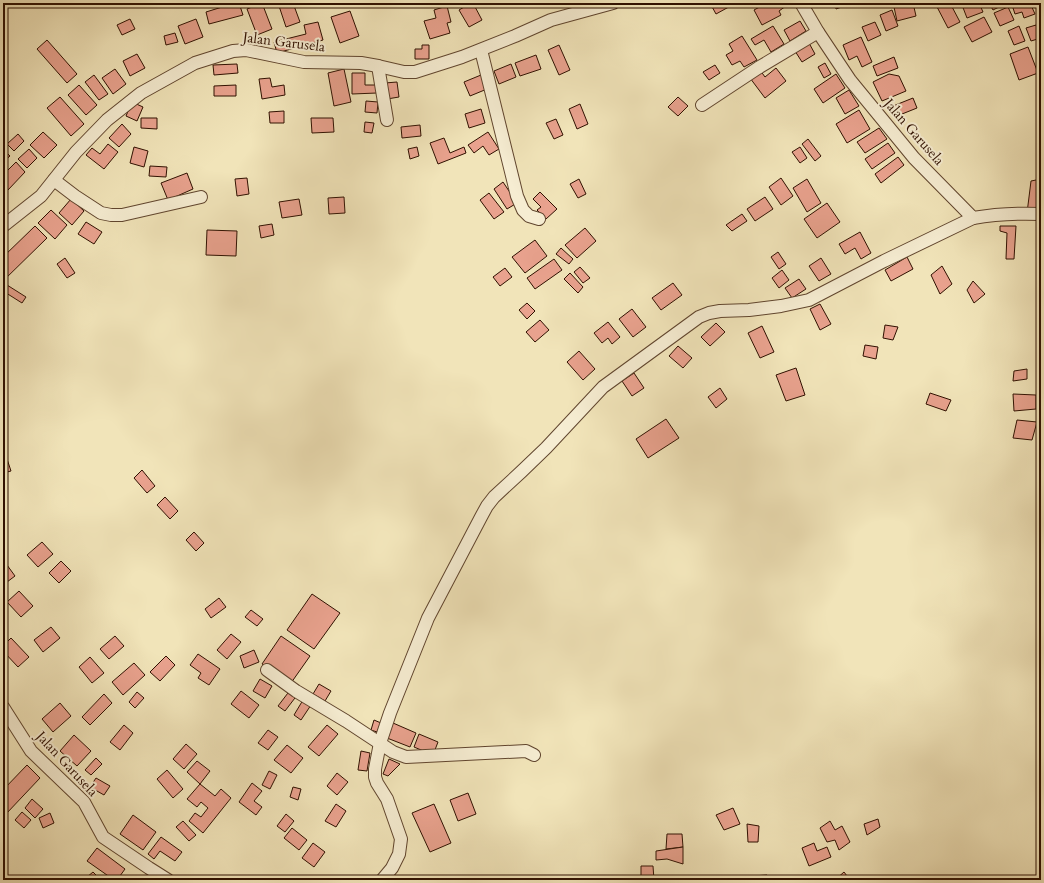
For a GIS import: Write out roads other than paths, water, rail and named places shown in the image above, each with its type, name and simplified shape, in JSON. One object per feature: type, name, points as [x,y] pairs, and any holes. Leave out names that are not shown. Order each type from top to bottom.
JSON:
[{"type":"street","name":"Jalan Garusela","points":[[3,226],[41,196],[76,152],[107,120],[141,93],[196,63],[232,51],[246,50],[304,62],[361,63],[404,72],[414,72],[481,50],[551,20],[613,3]]},
{"type":"street","name":"Jalan Garusela","points":[[801,3],[818,32],[850,80],[914,158],[973,218]]},
{"type":"street","points":[[702,105],[758,68],[818,32]]},
{"type":"street","points":[[481,50],[517,196],[523,210],[529,216],[539,219]]},
{"type":"street","points":[[378,66],[387,120]]},
{"type":"street","points":[[54,180],[74,196],[101,213],[111,215],[122,215],[201,197]]},
{"type":"street","points":[[382,880],[392,868],[399,854],[401,839],[387,799],[375,777],[380,743],[390,713],[428,618],[487,506],[494,497],[546,448],[603,387],[699,317],[720,311],[749,310],[781,306],[809,300],[884,261],[973,218],[992,214],[1041,214]]},
{"type":"street","points":[[267,670],[296,691],[393,752],[406,757],[526,751],[534,755]]},
{"type":"street","name":"Jalan Garusela","points":[[3,707],[31,751],[84,802],[103,837],[168,880]]}]
